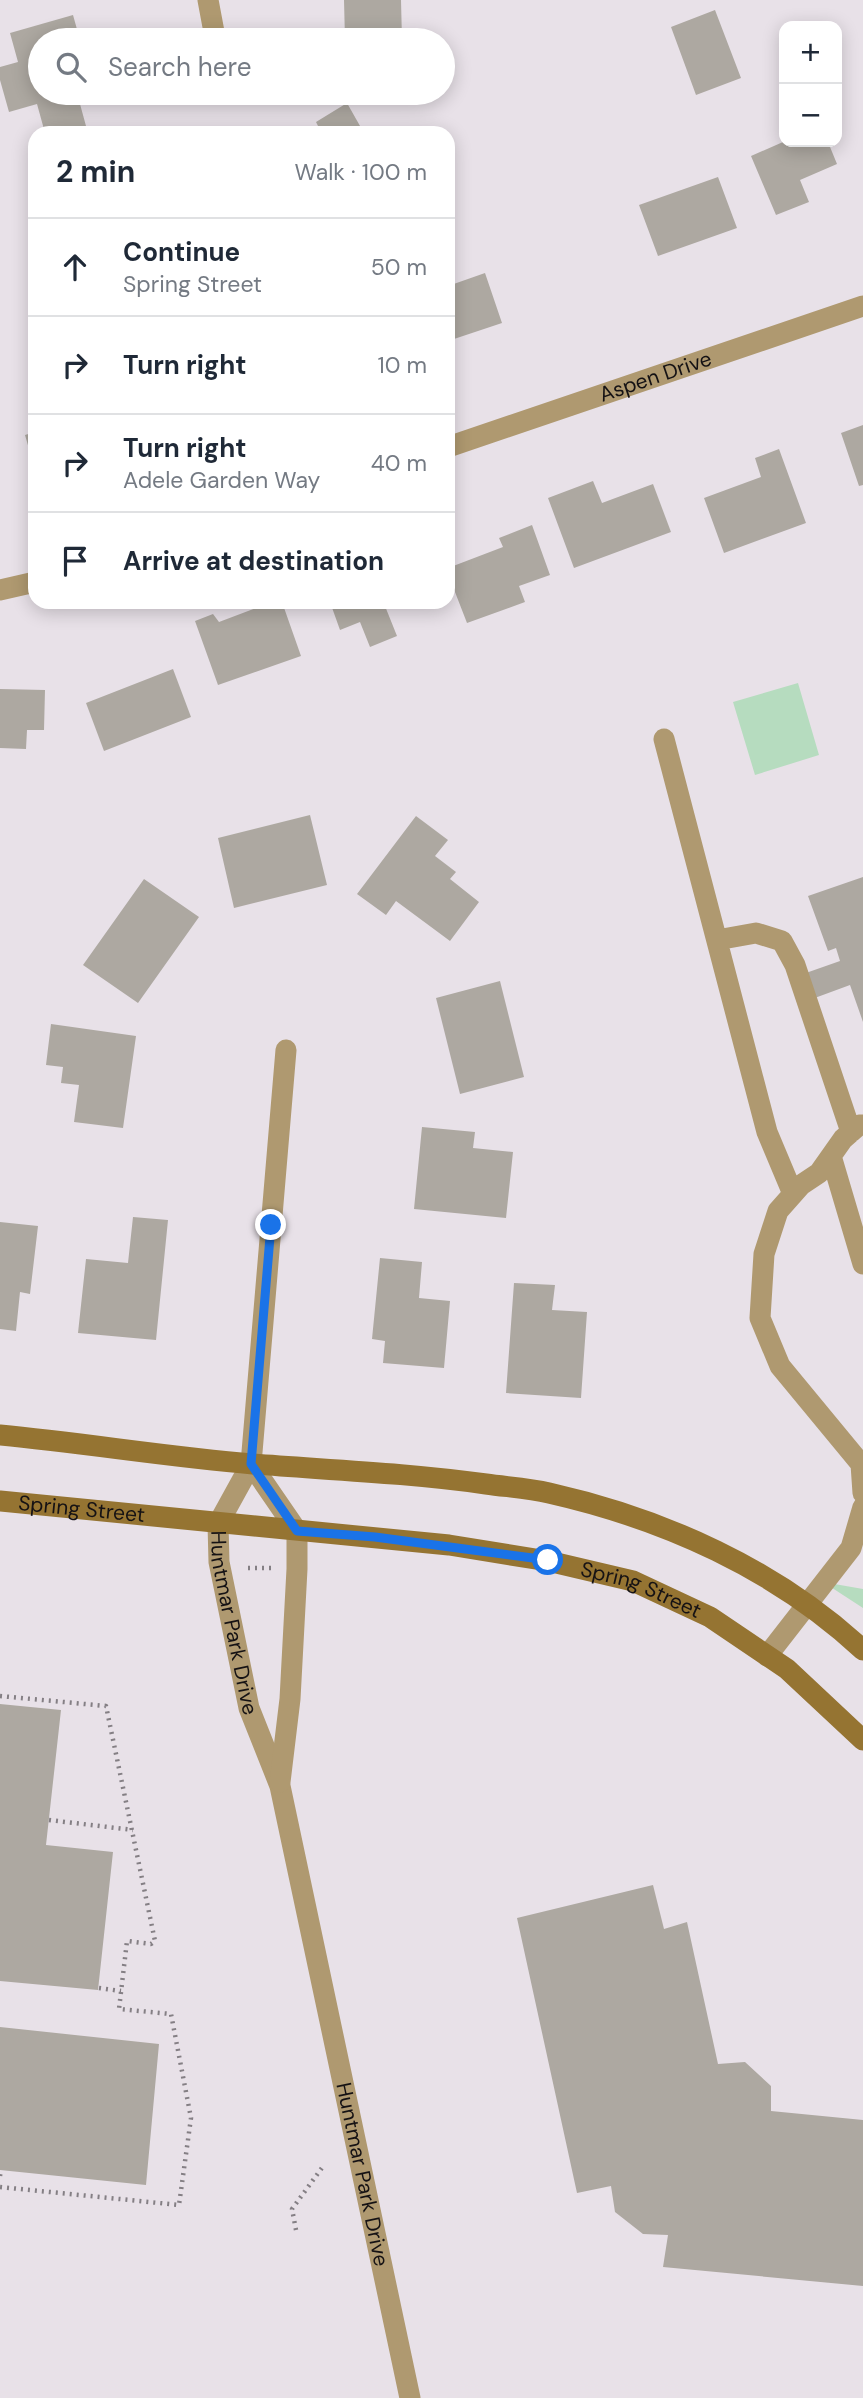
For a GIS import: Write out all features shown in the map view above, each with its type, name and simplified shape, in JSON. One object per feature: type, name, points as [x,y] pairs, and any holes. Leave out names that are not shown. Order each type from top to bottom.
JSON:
[{"type":"main road","points":[[0,1435],[251,1464],[388,1473],[547,1492],[613,1510],[683,1535],[744,1564],[807,1604],[863,1650]]},
{"type":"main road","name":"Spring Street","points":[[0,1501],[449,1545],[548,1560],[633,1581],[710,1617],[767,1656],[787,1670],[863,1740]]},
{"type":"street","points":[[208,0],[213,28]]},
{"type":"street","name":"Aspen Drive","points":[[455,445],[863,306]]},
{"type":"street","points":[[0,590],[28,584]]},
{"type":"street","points":[[664,739],[767,1132],[793,1194]]},
{"type":"street","points":[[717,940],[757,933],[782,941],[795,965],[857,1128],[843,1139],[819,1173],[800,1185],[779,1210],[764,1254],[760,1318],[780,1366],[860,1464],[863,1493]]},
{"type":"street","points":[[286,1050],[251,1464],[297,1531]]},
{"type":"street","points":[[831,1156],[863,1264]]},
{"type":"street","name":"Huntmar Park Drive","points":[[251,1464],[218,1524],[219,1562],[249,1708],[280,1786],[410,2398]]},
{"type":"street","points":[[767,1656],[851,1548],[863,1507]]},
{"type":"street","name":"Huntmar Park Drive","points":[[280,1786],[290,1699],[298,1569],[297,1531]]},
{"type":"path","points":[[247,1568],[277,1568]]},
{"type":"path","points":[[0,1696],[106,1706],[155,1941],[152,1944],[127,1941],[119,2010],[171,2014],[191,2118],[179,2205],[0,2187]]},
{"type":"path","points":[[49,1819],[133,1830]]},
{"type":"path","points":[[99,1988],[121,1991]]},
{"type":"path","points":[[296,2230],[292,2209],[324,2165]]},
{"type":"path","points":[[0,2176],[1,2170]]},
{"type":"green space","points":[[798,683],[819,755],[755,775],[733,702]]},
{"type":"green space","points":[[823,1582],[863,1589],[863,1608]]},
{"type":"building","points":[[344,0],[401,0],[402,28],[345,28]]},
{"type":"building","points":[[715,10],[741,78],[696,95],[671,27]]},
{"type":"building","points":[[73,15],[77,28],[28,28],[28,105],[34,105],[9,112],[0,80],[0,67],[18,62],[10,33]]},
{"type":"building","points":[[37,105],[80,105],[86,126],[43,126]]},
{"type":"building","points":[[348,105],[360,126],[318,126],[316,122]]},
{"type":"building","points":[[779,144],[779,147],[830,147],[837,164],[800,180],[809,202],[776,215],[751,156]]},
{"type":"building","points":[[718,177],[737,228],[658,256],[639,205]]},
{"type":"building","points":[[485,273],[502,323],[455,339],[455,284]]},
{"type":"building","points":[[863,425],[863,485],[859,486],[841,433]]},
{"type":"building","points":[[779,449],[806,523],[724,553],[704,498],[761,477],[755,458]]},
{"type":"building","points":[[593,481],[602,503],[653,484],[671,532],[574,568],[548,498]]},
{"type":"building","points":[[532,525],[550,575],[519,586],[525,602],[467,623],[455,592],[455,565],[503,547],[499,538]]},
{"type":"building","points":[[253,609],[284,609],[301,656],[218,685],[195,621],[213,614],[219,622]]},
{"type":"building","points":[[332,609],[386,609],[397,636],[370,647],[360,622],[340,630]]},
{"type":"building","points":[[173,669],[191,717],[104,751],[86,703]]},
{"type":"building","points":[[0,689],[45,690],[44,730],[27,730],[26,749],[0,748]]},
{"type":"building","points":[[310,815],[327,885],[234,908],[218,838]]},
{"type":"building","points":[[416,816],[448,840],[435,856],[456,872],[450,879],[479,902],[450,941],[396,901],[386,915],[357,894]]},
{"type":"building","points":[[863,877],[863,1022],[850,985],[812,999],[803,974],[840,961],[836,948],[828,951],[808,896]]},
{"type":"building","points":[[144,879],[199,917],[138,1003],[83,965]]},
{"type":"building","points":[[500,981],[524,1077],[460,1094],[436,998]]},
{"type":"building","points":[[51,1024],[136,1036],[123,1128],[74,1122],[79,1085],[61,1083],[63,1067],[46,1065]]},
{"type":"building","points":[[422,1127],[475,1132],[473,1148],[513,1152],[506,1218],[414,1209]]},
{"type":"building","points":[[133,1217],[168,1220],[156,1340],[78,1333],[86,1259],[128,1263]]},
{"type":"building","points":[[0,1222],[38,1226],[30,1294],[20,1292],[16,1331],[0,1329]]},
{"type":"building","points":[[380,1258],[422,1262],[419,1298],[450,1301],[444,1368],[383,1363],[385,1341],[372,1339]]},
{"type":"building","points":[[514,1283],[555,1285],[552,1310],[587,1312],[581,1398],[506,1393]]},
{"type":"building","points":[[0,1704],[61,1710],[46,1845],[113,1852],[98,1990],[0,1981]]},
{"type":"building","points":[[653,1885],[664,1929],[687,1922],[718,2064],[745,2062],[771,2086],[771,2111],[863,2120],[863,2286],[663,2267],[668,2235],[643,2234],[615,2212],[611,2186],[577,2193],[517,1918]]},
{"type":"building","points":[[0,2027],[159,2044],[146,2185],[0,2170]]},
{"type":"route","points":[[271,1225],[251,1464],[297,1531],[449,1545],[548,1560]]}]
